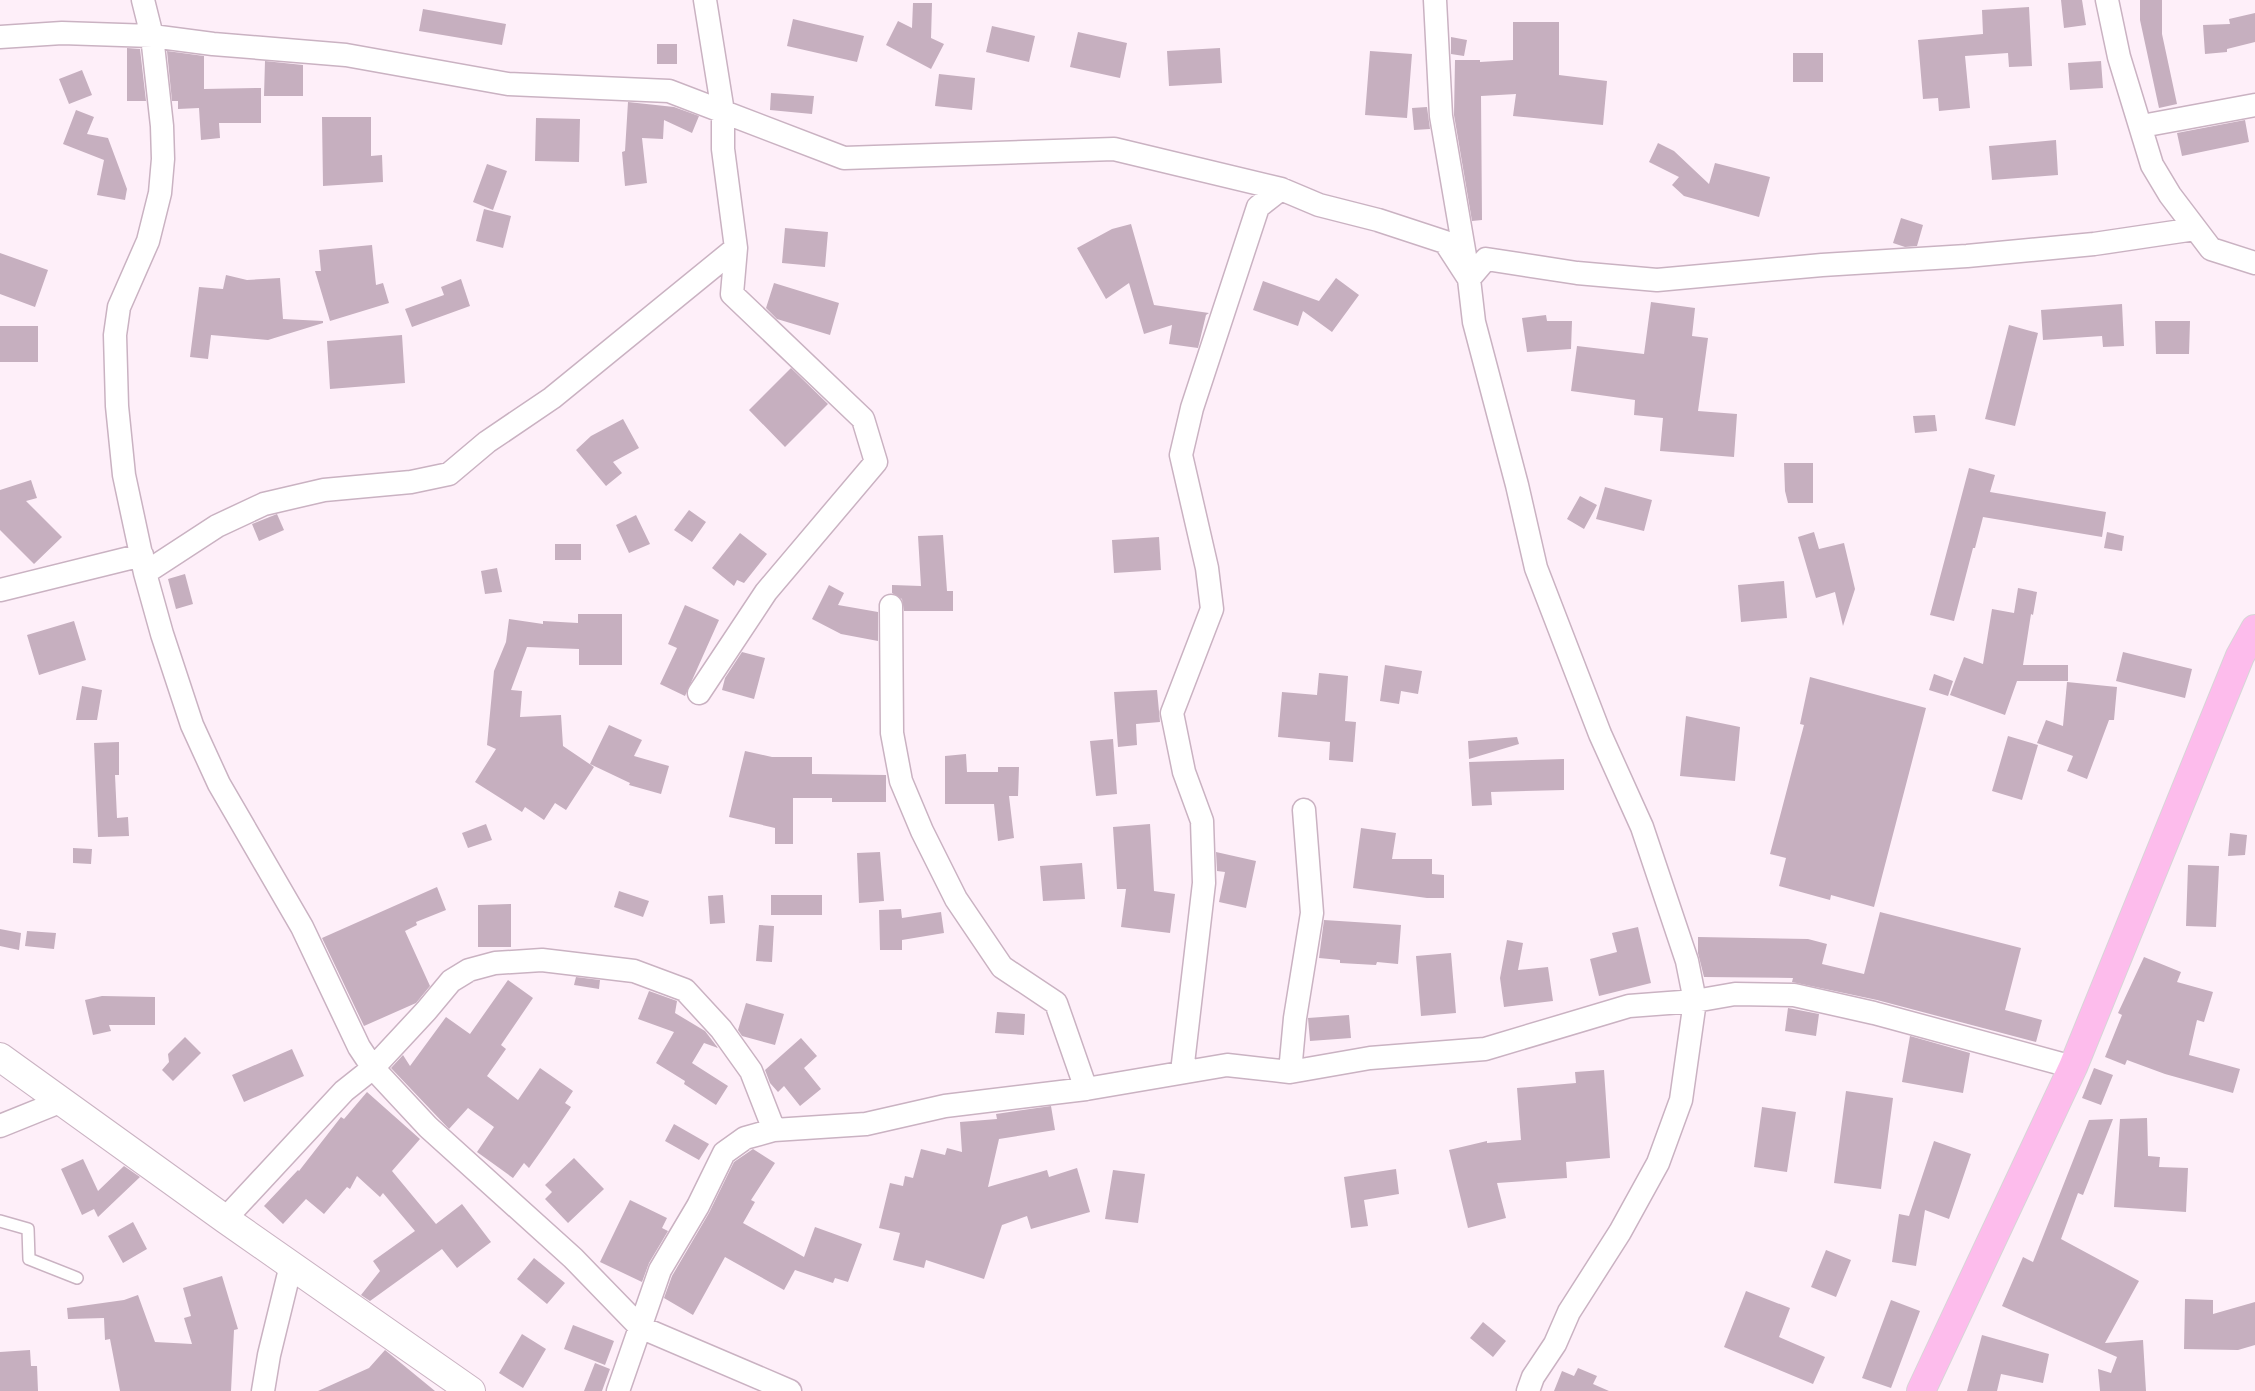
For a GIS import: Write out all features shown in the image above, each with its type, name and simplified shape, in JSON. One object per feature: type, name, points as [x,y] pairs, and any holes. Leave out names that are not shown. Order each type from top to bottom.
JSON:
[{"type":"main road","points":[[1921,1391],[2073,1067],[2240,656],[2255,629]]},
{"type":"street","points":[[143,0],[152,36],[162,126],[160,193],[148,241],[119,307],[115,335],[117,406],[124,475],[162,634],[192,725],[219,784],[294,912],[359,1046],[373,1068],[428,1127],[573,1258],[640,1327],[790,1391]]},
{"type":"street","points":[[699,693],[766,592],[876,462],[863,419],[732,294],[736,248],[723,149],[723,112],[705,0]]},
{"type":"street","points":[[1435,0],[1442,116],[1469,279],[1474,322],[1517,485],[1536,568],[1600,734],[1642,827],[1687,961],[1695,1001],[1681,1100],[1658,1163],[1620,1232],[1569,1312],[1555,1344],[1533,1377],[1528,1391]]},
{"type":"street","points":[[2107,0],[2119,57],[2142,126],[2152,165],[2170,195],[2211,249],[2255,263]]},
{"type":"street","points":[[0,37],[62,33],[152,36],[213,44],[346,55],[508,84],[669,92],[844,158],[1114,149],[1281,189],[1319,205],[1378,220],[1445,242],[1469,279]]},
{"type":"street","points":[[2142,126],[2255,104]]},
{"type":"street","points":[[1182,1072],[1204,883],[1202,821],[1184,772],[1172,713],[1212,609],[1207,568],[1180,455],[1194,400],[1258,207],[1281,189]]},
{"type":"street","points":[[1469,279],[1486,259],[1578,273],[1657,280],[1822,265],[1967,256],[2094,244],[2195,230]]},
{"type":"street","points":[[0,590],[144,564],[264,504],[324,490],[411,482],[449,474],[488,442],[552,398],[736,248]]},
{"type":"street","points":[[891,606],[892,733],[901,781],[922,831],[956,899],[1002,967],[1056,1003],[1086,1089]]},
{"type":"street","points":[[1290,1072],[1295,1018],[1312,913],[1304,810]]},
{"type":"street","points":[[225,1219],[344,1091],[373,1068],[451,981],[468,970],[495,964],[542,960],[634,972],[685,990],[721,1029],[751,1071],[774,1130]]},
{"type":"street","points":[[618,1391],[660,1270],[698,1206],[724,1153],[745,1138],[774,1130],[866,1124],[945,1106],[1086,1089],[1227,1065],[1290,1072],[1370,1058],[1486,1049],[1629,1006],[1695,1001],[1735,994],[1794,995],[1874,1013],[2073,1067]]},
{"type":"street","points":[[0,1057],[225,1219],[471,1391]]},
{"type":"street","points":[[0,1126],[62,1101]]},
{"type":"street","points":[[263,1391],[291,1265]]},
{"type":"lane","points":[[0,1221],[28,1229],[29,1259],[77,1278]]},
{"type":"building","points":[[2061,0],[2082,0],[2086,25],[2064,28]]},
{"type":"building","points":[[2140,0],[2162,0],[2162,34],[2177,104],[2159,108],[2140,20]]},
{"type":"building","points":[[913,3],[932,3],[931,38],[944,44],[931,69],[886,45],[898,21],[912,28]]},
{"type":"building","points":[[2029,7],[2032,66],[2009,67],[2008,53],[1965,56],[1970,108],[1939,111],[1938,98],[1923,99],[1918,40],[1983,34],[1982,10]]},
{"type":"building","points":[[423,9],[506,24],[502,45],[419,31]]},
{"type":"building","points":[[2255,13],[2255,42],[2227,49],[2227,52],[2205,54],[2203,25],[2230,24],[2229,19]]},
{"type":"building","points":[[793,19],[864,36],[857,62],[787,46]]},
{"type":"building","points":[[1513,22],[1559,22],[1559,75],[1607,81],[1603,125],[1513,116],[1516,94],[1481,96],[1482,220],[1472,221],[1454,115],[1455,60],[1480,60],[1480,62],[1513,60]]},
{"type":"building","points":[[992,26],[1035,36],[1029,62],[986,52]]},
{"type":"building","points":[[1078,32],[1127,43],[1120,78],[1070,67]]},
{"type":"building","points":[[1451,37],[1467,40],[1464,56],[1451,54]]},
{"type":"building","points":[[657,44],[677,44],[677,64],[657,64]]},
{"type":"building","points":[[127,48],[140,49],[146,101],[127,101]]},
{"type":"building","points":[[1220,48],[1222,83],[1169,86],[1167,51]]},
{"type":"building","points":[[167,51],[204,56],[204,89],[261,88],[261,123],[219,123],[220,138],[201,140],[199,108],[178,109],[178,101],[172,101]]},
{"type":"building","points":[[1370,51],[1412,54],[1407,118],[1365,115]]},
{"type":"building","points":[[1793,53],[1823,53],[1823,82],[1793,82]]},
{"type":"building","points":[[265,61],[303,65],[303,96],[264,96]]},
{"type":"building","points":[[2101,61],[2103,88],[2070,90],[2068,63]]},
{"type":"building","points":[[82,70],[92,95],[69,104],[59,79]]},
{"type":"building","points":[[939,74],[975,78],[972,110],[935,106]]},
{"type":"building","points":[[771,93],[814,96],[812,114],[770,110]]},
{"type":"building","points":[[628,102],[674,107],[699,116],[692,133],[664,120],[663,139],[642,138],[647,183],[625,186],[622,152],[625,151]]},
{"type":"building","points":[[1427,107],[1430,129],[1414,130],[1412,108]]},
{"type":"building","points":[[76,110],[94,117],[87,134],[108,138],[127,189],[125,200],[97,195],[104,160],[63,144]]},
{"type":"building","points":[[322,117],[371,117],[371,156],[382,155],[383,182],[323,186]]},
{"type":"building","points":[[536,118],[580,119],[579,162],[535,161]]},
{"type":"building","points":[[2245,120],[2249,142],[2182,156],[2177,133]]},
{"type":"building","points":[[2056,140],[2058,175],[1992,180],[1989,146]]},
{"type":"building","points":[[1658,143],[1674,151],[1709,184],[1715,163],[1770,177],[1759,217],[1684,196],[1672,185],[1679,177],[1649,162]]},
{"type":"building","points":[[487,164],[507,171],[493,210],[473,202]]},
{"type":"building","points":[[484,209],[511,216],[503,248],[476,241]]},
{"type":"building","points":[[1901,218],[1923,225],[1917,246],[1905,247],[1893,243]]},
{"type":"building","points":[[1131,224],[1154,305],[1209,313],[1206,315],[1198,348],[1169,344],[1172,325],[1144,334],[1129,283],[1106,299],[1077,248],[1112,229]]},
{"type":"building","points":[[785,228],[828,232],[825,267],[782,263]]},
{"type":"building","points":[[372,245],[376,285],[383,283],[389,303],[330,321],[315,271],[321,271],[319,250]]},
{"type":"building","points":[[0,253],[48,270],[35,307],[0,294]]},
{"type":"building","points":[[226,275],[247,280],[280,278],[283,319],[323,321],[323,323],[268,340],[211,335],[208,359],[190,357],[199,287],[223,289]]},
{"type":"building","points":[[1336,278],[1359,295],[1332,332],[1303,311],[1298,326],[1253,310],[1263,281],[1319,301]]},
{"type":"building","points":[[461,279],[470,306],[412,327],[405,309],[444,295],[441,287]]},
{"type":"building","points":[[774,283],[839,303],[830,335],[777,319],[766,308]]},
{"type":"building","points":[[1651,302],[1695,308],[1692,336],[1708,338],[1698,411],[1737,414],[1734,457],[1660,451],[1663,418],[1634,415],[1635,400],[1571,391],[1577,346],[1644,354]]},
{"type":"building","points":[[2122,304],[2124,346],[2103,347],[2102,336],[2043,340],[2041,310]]},
{"type":"building","points":[[1546,315],[1547,321],[1572,321],[1571,349],[1527,352],[1522,318]]},
{"type":"building","points":[[2155,321],[2190,321],[2189,354],[2156,354]]},
{"type":"building","points":[[2009,325],[2038,333],[2015,426],[1985,419]]},
{"type":"building","points":[[0,326],[38,326],[38,362],[0,362]]},
{"type":"building","points":[[402,335],[405,383],[330,389],[327,341]]},
{"type":"building","points":[[791,368],[828,404],[785,447],[749,410]]},
{"type":"building","points":[[1935,415],[1937,431],[1915,433],[1913,416]]},
{"type":"building","points":[[623,419],[639,448],[613,462],[622,473],[606,486],[576,450],[591,436]]},
{"type":"building","points":[[1784,463],[1813,463],[1813,503],[1788,503],[1785,491]]},
{"type":"building","points":[[1969,468],[1995,475],[1990,492],[2106,512],[2102,537],[1983,517],[1954,621],[1930,615]]},
{"type":"building","points":[[31,480],[37,498],[26,501],[62,537],[34,564],[0,530],[0,490]]},
{"type":"building","points":[[1605,487],[1652,500],[1644,531],[1596,519]]},
{"type":"building","points":[[1580,496],[1597,505],[1584,529],[1567,519]]},
{"type":"building","points":[[689,510],[706,522],[692,542],[674,530]]},
{"type":"building","points":[[277,514],[284,530],[259,541],[252,524]]},
{"type":"building","points":[[636,515],[650,544],[629,553],[616,525]]},
{"type":"building","points":[[1814,532],[1819,549],[1844,543],[1855,589],[1843,626],[1835,592],[1816,598],[1798,537]]},
{"type":"building","points":[[2107,532],[2124,536],[2122,551],[2104,548]]},
{"type":"building","points":[[740,533],[767,554],[744,583],[737,580],[734,586],[712,568]]},
{"type":"building","points":[[943,535],[947,591],[953,591],[953,611],[904,611],[902,599],[892,593],[892,585],[921,586],[918,536]]},
{"type":"building","points":[[1159,537],[1161,570],[1114,573],[1112,540]]},
{"type":"building","points":[[555,544],[581,544],[581,560],[555,560]]},
{"type":"building","points":[[497,568],[502,592],[485,594],[481,571]]},
{"type":"building","points":[[185,574],[193,604],[176,609],[168,579]]},
{"type":"building","points":[[1784,581],[1787,618],[1741,622],[1738,585]]},
{"type":"building","points":[[829,585],[844,593],[838,605],[878,612],[878,641],[841,634],[812,619]]},
{"type":"building","points":[[2018,588],[2037,592],[2033,615],[2031,614],[2023,665],[2068,665],[2068,681],[2017,681],[2005,715],[1950,695],[1964,657],[1983,664],[1992,609],[2014,613]]},
{"type":"building","points":[[685,605],[719,620],[685,696],[660,684],[677,648],[668,644]]},
{"type":"building","points":[[578,614],[622,614],[622,665],[579,665],[579,649],[527,647],[511,690],[522,691],[520,717],[561,715],[563,746],[594,767],[566,810],[555,803],[544,820],[525,807],[522,812],[475,782],[496,749],[487,745],[494,671],[506,642],[509,619],[543,624],[543,621],[578,623]]},
{"type":"building","points":[[74,621],[86,660],[39,675],[27,635]]},
{"type":"building","points":[[742,652],[765,658],[754,699],[722,690],[725,678]]},
{"type":"building","points":[[2123,652],[2192,669],[2185,698],[2116,681]]},
{"type":"building","points":[[1385,665],[1422,671],[1418,694],[1401,691],[1399,704],[1380,701]]},
{"type":"building","points":[[1319,673],[1348,676],[1345,721],[1356,722],[1353,762],[1329,760],[1330,742],[1278,737],[1282,692],[1317,695]]},
{"type":"building","points":[[1934,674],[1953,681],[1948,696],[1929,690]]},
{"type":"building","points":[[1810,677],[1926,708],[1874,907],[1831,895],[1830,900],[1779,886],[1786,858],[1770,854],[1804,725],[1800,724]]},
{"type":"building","points":[[2067,682],[2117,687],[2114,720],[2109,720],[2087,779],[2067,771],[2073,756],[2037,743],[2046,720],[2063,726]]},
{"type":"building","points":[[82,686],[102,690],[97,720],[76,720]]},
{"type":"building","points":[[1157,690],[1160,722],[1136,724],[1137,745],[1118,747],[1114,692]]},
{"type":"building","points":[[1686,716],[1740,727],[1735,781],[1680,776]]},
{"type":"building","points":[[609,725],[642,740],[634,756],[669,766],[661,794],[629,785],[630,783],[590,764]]},
{"type":"building","points":[[2008,736],[2038,745],[2022,800],[1992,791]]},
{"type":"building","points":[[1517,737],[1519,744],[1469,759],[1468,741]]},
{"type":"building","points":[[1113,739],[1117,794],[1096,796],[1090,741]]},
{"type":"building","points":[[119,742],[119,775],[115,775],[117,818],[128,817],[129,836],[98,837],[94,743]]},
{"type":"building","points":[[745,751],[772,757],[812,757],[812,774],[886,775],[886,802],[832,802],[832,798],[793,798],[793,844],[775,844],[775,828],[729,817]]},
{"type":"building","points":[[966,754],[967,772],[998,772],[998,767],[1019,767],[1018,796],[1009,796],[1014,838],[998,841],[994,804],[945,804],[945,756]]},
{"type":"building","points":[[1564,759],[1564,790],[1491,792],[1492,805],[1472,806],[1469,762]]},
{"type":"building","points":[[486,824],[492,840],[468,848],[462,833]]},
{"type":"building","points":[[1150,824],[1154,891],[1175,894],[1170,933],[1121,927],[1126,889],[1117,889],[1113,827]]},
{"type":"building","points":[[1361,828],[1396,833],[1392,859],[1432,859],[1432,874],[1444,875],[1444,898],[1427,898],[1353,888]]},
{"type":"building","points":[[2230,833],[2247,835],[2245,855],[2228,856]]},
{"type":"building","points":[[73,848],[92,849],[91,864],[73,863]]},
{"type":"building","points":[[880,852],[884,901],[859,903],[857,853]]},
{"type":"building","points":[[1216,852],[1256,861],[1246,908],[1219,902],[1225,872],[1217,871]]},
{"type":"building","points":[[1082,863],[1085,899],[1043,901],[1040,866]]},
{"type":"building","points":[[2188,865],[2219,866],[2216,927],[2186,926]]},
{"type":"building","points":[[437,887],[446,910],[416,922],[417,925],[405,931],[430,986],[416,1003],[364,1026],[322,938]]},
{"type":"building","points":[[619,891],[649,901],[643,917],[614,907]]},
{"type":"building","points":[[723,895],[725,923],[710,924],[708,896]]},
{"type":"building","points":[[771,895],[822,895],[822,915],[771,915]]},
{"type":"building","points":[[511,904],[511,947],[478,947],[478,905]]},
{"type":"building","points":[[901,909],[902,918],[941,912],[944,933],[902,940],[902,950],[880,950],[879,910]]},
{"type":"building","points":[[1880,912],[2021,948],[2005,1010],[2042,1020],[2036,1042],[1877,1000],[1792,982],[1793,978],[1704,977],[1698,953],[1698,937],[1808,939],[1827,944],[1822,964],[1864,974]]},
{"type":"building","points":[[1324,920],[1401,925],[1398,964],[1377,962],[1376,965],[1340,963],[1340,960],[1319,958]]},
{"type":"building","points":[[759,925],[774,926],[772,962],[756,961]]},
{"type":"building","points":[[1638,927],[1651,983],[1599,996],[1590,959],[1617,952],[1612,933]]},
{"type":"building","points":[[0,929],[21,933],[19,950],[0,946]]},
{"type":"building","points":[[27,931],[56,933],[54,949],[25,946]]},
{"type":"building","points":[[1507,940],[1523,943],[1518,970],[1548,967],[1553,1001],[1504,1007],[1500,978]]},
{"type":"building","points":[[1451,953],[1456,1013],[1421,1016],[1416,956]]},
{"type":"building","points":[[2144,957],[2181,972],[2177,982],[2213,992],[2204,1022],[2197,1020],[2189,1055],[2240,1069],[2233,1093],[2165,1074],[2127,1060],[2125,1065],[2105,1057],[2122,1015],[2118,1013]]},
{"type":"building","points":[[576,977],[600,980],[599,989],[574,985]]},
{"type":"building","points":[[508,980],[533,998],[501,1045],[506,1049],[487,1076],[518,1100],[540,1068],[573,1091],[565,1103],[571,1107],[546,1144],[529,1168],[524,1163],[513,1178],[477,1152],[494,1127],[468,1108],[449,1129],[391,1068],[403,1055],[410,1066],[446,1017],[470,1034]]},
{"type":"building","points":[[649,991],[677,1001],[675,1013],[705,1031],[718,1048],[704,1043],[692,1063],[728,1086],[716,1105],[684,1084],[685,1081],[656,1063],[674,1032],[638,1019]]},
{"type":"building","points":[[102,996],[155,997],[155,1025],[109,1025],[111,1031],[93,1035],[85,1000]]},
{"type":"building","points":[[746,1003],[784,1014],[775,1045],[742,1036],[738,1030]]},
{"type":"building","points":[[1788,1008],[1819,1014],[1816,1036],[1785,1031]]},
{"type":"building","points":[[997,1012],[1025,1014],[1024,1035],[995,1033]]},
{"type":"building","points":[[1349,1015],[1351,1038],[1310,1041],[1308,1018]]},
{"type":"building","points":[[1910,1036],[1970,1053],[1963,1093],[1902,1082]]},
{"type":"building","points":[[185,1037],[201,1053],[173,1081],[162,1070],[169,1062],[168,1054]]},
{"type":"building","points":[[801,1038],[817,1056],[804,1068],[821,1089],[800,1106],[784,1086],[778,1092],[770,1083],[765,1070]]},
{"type":"building","points":[[292,1049],[304,1076],[244,1102],[232,1075]]},
{"type":"building","points":[[2094,1068],[2113,1075],[2101,1105],[2082,1098]]},
{"type":"building","points":[[1604,1070],[1610,1158],[1566,1162],[1567,1178],[1497,1183],[1506,1218],[1468,1228],[1449,1150],[1487,1141],[1487,1143],[1521,1140],[1517,1088],[1576,1083],[1575,1072]]},
{"type":"building","points":[[1846,1091],[1893,1098],[1881,1189],[1834,1183]]},
{"type":"building","points":[[367,1092],[420,1139],[392,1171],[436,1224],[462,1204],[491,1242],[457,1268],[442,1249],[370,1301],[361,1295],[380,1271],[373,1261],[415,1231],[383,1193],[380,1197],[357,1176],[350,1189],[347,1187],[324,1214],[306,1199],[283,1224],[264,1206],[299,1171],[341,1117],[344,1119]]},
{"type":"building","points":[[1051,1106],[1055,1130],[999,1139],[988,1187],[1047,1170],[1049,1177],[1077,1168],[1090,1212],[1031,1229],[1027,1216],[1002,1225],[984,1279],[926,1260],[924,1268],[893,1260],[900,1233],[879,1228],[890,1183],[903,1186],[905,1176],[913,1178],[921,1149],[945,1155],[947,1148],[962,1152],[960,1122],[997,1119],[996,1114]]},
{"type":"building","points":[[1762,1107],[1796,1112],[1787,1172],[1754,1167]]},
{"type":"building","points":[[2147,1118],[2148,1156],[2160,1157],[2159,1167],[2188,1168],[2186,1212],[2114,1207],[2120,1119]]},
{"type":"building","points":[[2113,1119],[2083,1195],[2078,1193],[2061,1239],[2139,1281],[2105,1343],[2143,1340],[2146,1391],[2100,1391],[2098,1369],[2111,1373],[2117,1357],[2002,1306],[2023,1257],[2033,1262],[2089,1120]]},
{"type":"building","points":[[674,1124],[709,1144],[699,1160],[665,1141]]},
{"type":"building","points":[[1934,1141],[1971,1154],[1949,1219],[1925,1210],[1916,1266],[1892,1262],[1899,1214],[1909,1216]]},
{"type":"building","points":[[753,1149],[775,1163],[751,1200],[755,1202],[743,1223],[804,1257],[815,1227],[862,1244],[848,1282],[835,1278],[833,1283],[795,1270],[784,1290],[725,1257],[693,1315],[664,1298],[672,1276],[709,1213],[734,1162]]},
{"type":"building","points":[[574,1158],[604,1189],[568,1223],[545,1199],[552,1192],[545,1185]]},
{"type":"building","points":[[83,1159],[98,1191],[124,1166],[140,1177],[98,1217],[94,1209],[82,1215],[61,1169]]},
{"type":"building","points":[[1396,1169],[1399,1194],[1364,1200],[1368,1226],[1351,1228],[1344,1177]]},
{"type":"building","points":[[1113,1170],[1145,1174],[1138,1223],[1105,1219]]},
{"type":"building","points":[[630,1200],[667,1218],[662,1228],[668,1231],[649,1263],[642,1282],[600,1262]]},
{"type":"building","points":[[133,1222],[147,1249],[123,1263],[108,1236]]},
{"type":"building","points":[[1826,1250],[1851,1260],[1836,1297],[1811,1287]]},
{"type":"building","points":[[534,1258],[565,1283],[547,1304],[517,1279]]},
{"type":"building","points":[[222,1276],[238,1329],[234,1330],[231,1391],[120,1391],[110,1339],[105,1340],[104,1318],[68,1319],[67,1308],[124,1300],[138,1295],[155,1342],[192,1344],[184,1318],[191,1316],[183,1288]]},
{"type":"building","points":[[1746,1291],[1790,1308],[1779,1337],[1825,1357],[1813,1384],[1724,1347]]},
{"type":"building","points":[[2185,1299],[2213,1300],[2213,1314],[2255,1302],[2255,1345],[2238,1350],[2184,1349]]},
{"type":"building","points":[[1891,1300],[1920,1311],[1891,1388],[1862,1378]]},
{"type":"building","points":[[1483,1322],[1506,1341],[1493,1357],[1470,1338]]},
{"type":"building","points":[[573,1325],[614,1341],[605,1365],[564,1349]]},
{"type":"building","points":[[522,1334],[546,1349],[523,1388],[499,1373]]},
{"type":"building","points":[[1982,1335],[2049,1354],[2043,1383],[2001,1374],[1997,1391],[1967,1391]]},
{"type":"building","points":[[30,1350],[31,1366],[37,1366],[38,1391],[0,1391],[0,1352]]},
{"type":"building","points":[[385,1350],[435,1391],[318,1391],[369,1368]]},
{"type":"building","points":[[595,1363],[610,1369],[602,1391],[584,1391]]},
{"type":"building","points":[[1578,1368],[1597,1376],[1593,1384],[1609,1391],[1554,1391],[1562,1371],[1574,1376]]}]
